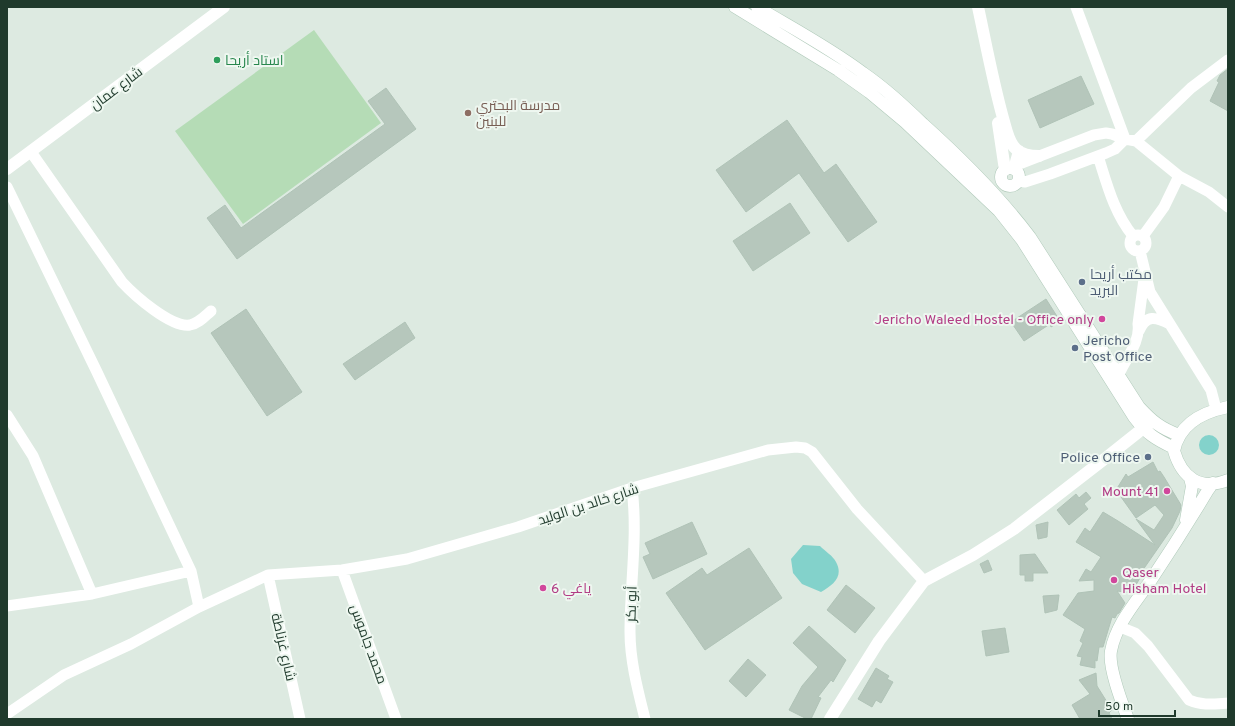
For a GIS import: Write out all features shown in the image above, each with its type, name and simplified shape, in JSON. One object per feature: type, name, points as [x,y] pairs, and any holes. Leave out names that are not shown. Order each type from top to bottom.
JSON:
[{"type":"main road","name":"شارع عمان","points":[[7,169],[224,7]]},
{"type":"main road","points":[[735,7],[838,70],[869,92],[992,197],[1011,211],[1030,237],[1118,373],[1139,407],[1155,439],[1174,448]]},
{"type":"main road","points":[[757,7],[863,72],[893,96],[943,142],[992,197],[999,211],[1022,240],[1134,417],[1147,425],[1179,435]]},
{"type":"main road","points":[[978,7],[998,100],[1010,140],[1023,156]]},
{"type":"main road","points":[[998,100],[998,122],[1013,172]]},
{"type":"main road","points":[[1013,172],[1023,156],[1039,156]]},
{"type":"main road","points":[[992,197],[1004,184],[1001,177],[1002,173],[1013,172]]},
{"type":"main road","points":[[1222,408],[1201,416],[1188,425],[1179,435],[1174,450],[1176,460],[1190,478],[1201,484],[1213,484],[1228,480]]},
{"type":"main road","points":[[830,719],[879,641],[924,581],[1014,529],[1147,425]]},
{"type":"main road","points":[[1185,526],[1192,486],[1190,478]]},
{"type":"main road","points":[[1128,719],[1118,693],[1111,653],[1120,627],[1123,620],[1150,582],[1213,484]]},
{"type":"street","points":[[1076,7],[1130,140]]},
{"type":"street","points":[[1013,172],[1025,182],[1115,149],[1130,140],[1228,60]]},
{"type":"street","points":[[1039,156],[1094,135],[1106,133],[1112,134],[1130,140],[1180,176],[1209,192],[1228,207]]},
{"type":"street","points":[[31,152],[122,282],[133,293],[159,313],[172,321],[183,325],[198,322],[211,311]]},
{"type":"street","points":[[1023,156],[1023,174],[1032,180]]},
{"type":"street","points":[[1098,156],[1116,211],[1125,227],[1138,236]]},
{"type":"street","points":[[1180,176],[1164,207],[1138,236],[1130,241],[1134,250],[1140,251],[1150,292],[1222,408]]},
{"type":"street","points":[[7,187],[96,370],[190,571],[200,607]]},
{"type":"street","points":[[1139,331],[1138,324],[1144,269]]},
{"type":"street","points":[[1115,387],[1118,373],[1132,349],[1142,323],[1147,319],[1154,318],[1161,319],[1170,324]]},
{"type":"street","points":[[7,415],[32,456],[92,594]]},
{"type":"street","name":"شارع خالد بن الوليد","points":[[7,714],[64,675],[130,644],[200,607],[268,575],[342,570],[407,559],[518,527],[632,488],[768,450],[796,447],[805,448],[812,452],[858,508],[924,581]]},
{"type":"street","name":"أبو بكر","points":[[632,488],[634,506],[634,541],[630,633],[644,719]]},
{"type":"street","name":"محمد جاموس","points":[[342,570],[396,719]]},
{"type":"street","points":[[7,606],[92,594],[190,571]]},
{"type":"street","name":"شارع غرناطة","points":[[268,575],[300,719]]},
{"type":"street","points":[[1120,627],[1135,633],[1148,646],[1189,700],[1204,704],[1228,703]]},
{"type":"green space","points":[[314,30],[381,123],[243,224],[175,131]]},
{"type":"water","points":[[1209,435],[1216,438],[1219,445],[1216,452],[1209,455],[1202,452],[1199,445],[1202,438]]},
{"type":"water","points":[[803,545],[820,546],[833,558],[838,567],[839,572],[836,580],[821,592],[802,584],[793,573],[791,559]]},
{"type":"building","points":[[1228,69],[1228,111],[1210,101],[1219,82],[1217,81],[1220,75]]},
{"type":"building","points":[[1081,76],[1094,104],[1040,128],[1028,100]]},
{"type":"building","points":[[386,88],[416,129],[237,259],[207,218],[225,205],[241,228],[385,124],[368,101]]},
{"type":"building","points":[[787,120],[824,173],[836,164],[877,222],[848,242],[799,173],[746,212],[716,170]]},
{"type":"building","points":[[790,203],[810,233],[753,271],[733,241]]},
{"type":"building","points":[[1046,299],[1060,321],[1051,327],[1050,324],[1024,341],[1011,322]]},
{"type":"building","points":[[246,309],[302,392],[267,416],[211,333]]},
{"type":"building","points":[[405,322],[415,338],[355,380],[343,364]]},
{"type":"building","points":[[1153,462],[1158,472],[1160,471],[1181,505],[1180,511],[1172,528],[1138,577],[1140,578],[1131,593],[1117,591],[1125,603],[1115,618],[1112,617],[1103,647],[1099,647],[1097,661],[1095,660],[1095,668],[1080,665],[1082,657],[1077,656],[1083,643],[1080,641],[1085,629],[1063,615],[1078,593],[1094,591],[1094,580],[1079,581],[1086,569],[1091,572],[1101,557],[1076,542],[1085,528],[1090,532],[1103,512],[1155,545],[1136,519],[1154,530],[1164,515],[1155,505],[1136,518],[1116,490],[1126,474],[1128,477]]},
{"type":"building","points":[[1086,492],[1091,498],[1084,504],[1088,509],[1069,525],[1057,510],[1076,494],[1079,498]]},
{"type":"building","points":[[692,522],[707,554],[653,579],[643,557],[650,554],[645,543]]},
{"type":"building","points":[[1048,522],[1047,537],[1038,539],[1036,525]]},
{"type":"building","points":[[749,548],[782,598],[705,650],[666,593],[702,568],[707,575]]},
{"type":"building","points":[[1035,554],[1048,573],[1033,573],[1033,581],[1025,581],[1025,575],[1020,575],[1020,555]]},
{"type":"building","points":[[988,560],[992,570],[984,573],[980,564]]},
{"type":"building","points":[[846,585],[875,608],[855,633],[827,610]]},
{"type":"building","points":[[1059,595],[1057,610],[1045,613],[1043,596]]},
{"type":"building","points":[[809,626],[846,660],[833,682],[831,680],[818,697],[821,698],[811,719],[807,719],[789,710],[802,686],[818,667],[793,643]]},
{"type":"building","points":[[1005,628],[1009,652],[986,656],[982,631]]},
{"type":"building","points":[[748,659],[766,675],[746,697],[729,681]]},
{"type":"building","points":[[876,668],[889,676],[887,679],[893,682],[881,703],[876,700],[872,707],[858,699]]},
{"type":"building","points":[[1096,673],[1097,686],[1112,710],[1109,713],[1112,719],[1080,719],[1072,705],[1090,694],[1079,680]]},
{"type":"place","name":"استاد أريحا","points":[[217,60]]},
{"type":"place","name":"مدرسة البحتري للبنين","points":[[468,113]]},
{"type":"place","name":"مكتب أريحا البريد","points":[[1082,282]]},
{"type":"place","name":"Jericho Waleed Hostel - Office only","points":[[1102,319]]},
{"type":"place","name":"Jericho Post Office","points":[[1075,348]]},
{"type":"place","name":"Police Office","points":[[1148,457]]},
{"type":"place","name":"Mount 41","points":[[1167,491]]},
{"type":"place","name":"Qaser Hisham Hotel","points":[[1114,580]]},
{"type":"place","name":"ياغي 6","points":[[543,588]]}]
